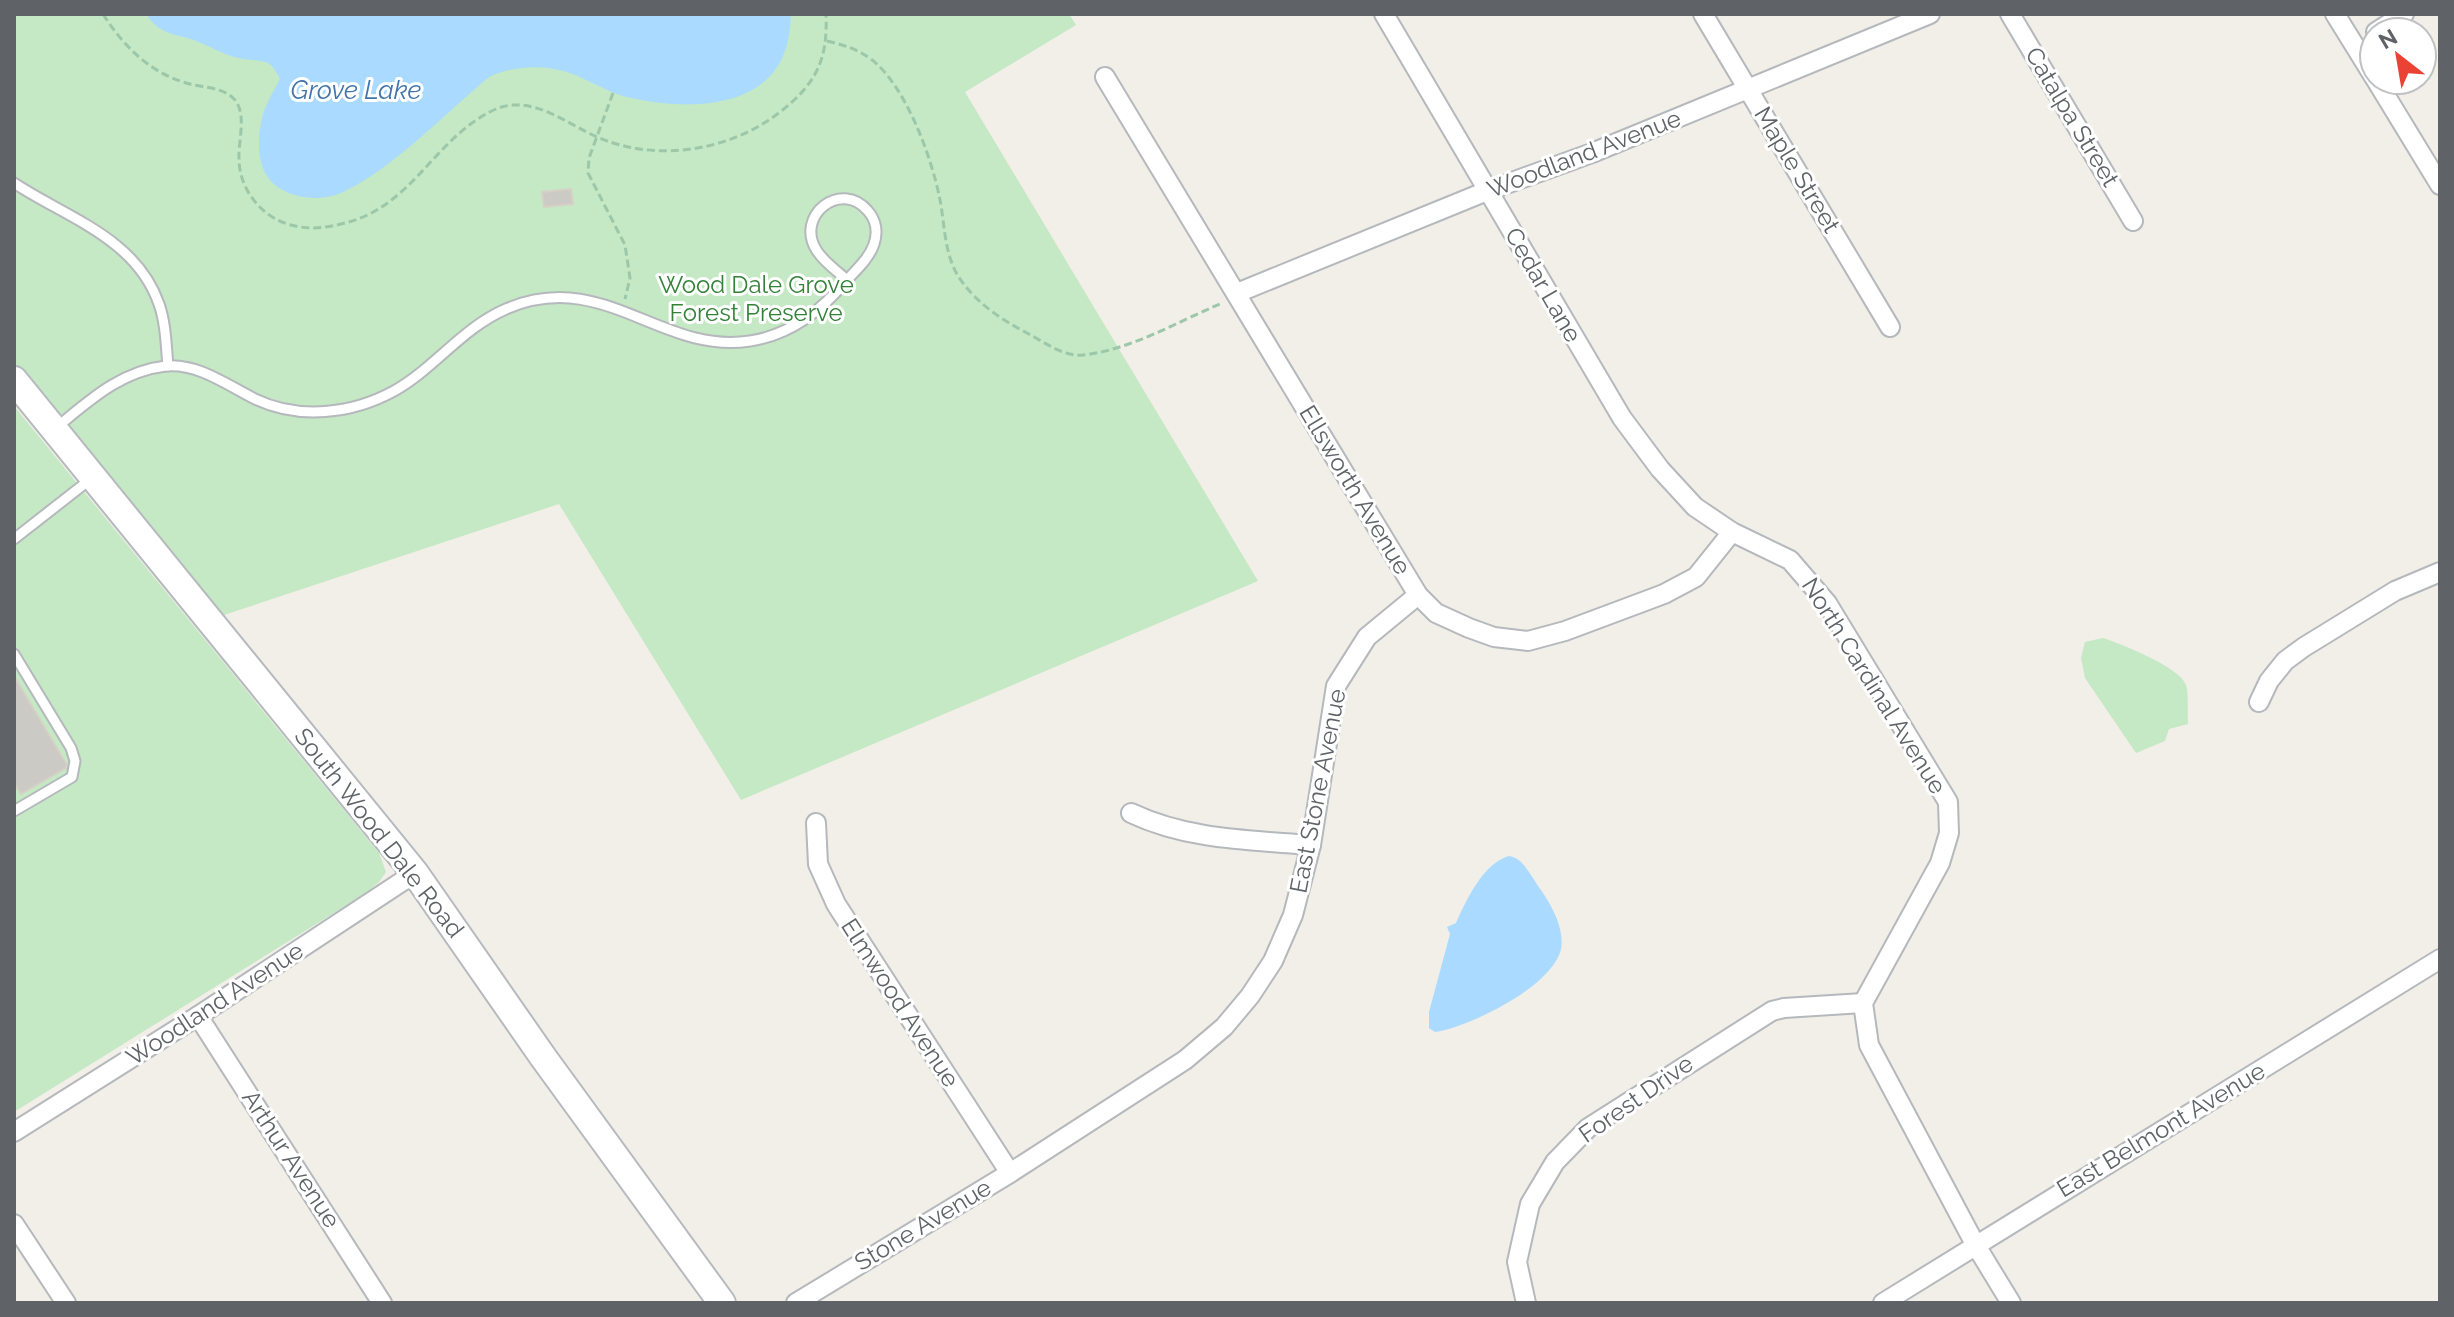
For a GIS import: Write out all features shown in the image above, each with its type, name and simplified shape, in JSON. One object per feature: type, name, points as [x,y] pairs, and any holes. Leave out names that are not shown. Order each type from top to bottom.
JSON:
[{"type":"main road","name":"South Wood Dale Road","points":[[14,380],[415,873],[543,1057],[722,1303]]},
{"type":"street","name":"Cedar Lane","points":[[1384,14],[1622,418],[1660,469],[1695,507],[1732,532]]},
{"type":"street","name":"Maple Street","points":[[1703,14],[1890,327]]},
{"type":"street","name":"Woodland Avenue","points":[[1237,293],[1487,191],[1592,153],[1930,14]]},
{"type":"street","name":"Catalpa Street","points":[[2010,14],[2133,221]]},
{"type":"street","points":[[2335,14],[2358,51]]},
{"type":"street","name":"Ellsworth Avenue","points":[[1105,77],[1418,595],[1436,613],[1494,637],[1528,641],[1565,631],[1650,599],[1696,577],[1732,532]]},
{"type":"street","points":[[2386,96],[2440,185]]},
{"type":"street","name":"North Cardinal Avenue","points":[[1732,532],[1790,560],[1806,575],[1827,603],[1948,802],[1949,833],[1940,863],[1863,1003]]},
{"type":"street","points":[[2259,702],[2269,681],[2285,661],[2304,647],[2395,591],[2440,572]]},
{"type":"street","name":"East Stone Avenue","points":[[1010,1173],[1185,1060],[1224,1027],[1250,996],[1273,961],[1293,915],[1311,845],[1336,686],[1367,637],[1418,595]]},
{"type":"street","points":[[1131,813],[1164,827],[1203,837],[1311,845]]},
{"type":"street","name":"Elmwood Avenue","points":[[816,823],[818,864],[836,904],[1010,1173]]},
{"type":"street","name":"Woodland Avenue","points":[[14,1132],[415,873]]},
{"type":"street","name":"East Belmont Avenue","points":[[1883,1303],[2440,959]]},
{"type":"street","points":[[1863,1003],[1869,1045],[1975,1244],[2011,1303]]},
{"type":"street","name":"Forest Drive","points":[[1526,1303],[1517,1262],[1530,1204],[1555,1162],[1588,1128],[1772,1011],[1863,1003]]},
{"type":"street","name":"Arthur Avenue","points":[[198,1016],[382,1303]]},
{"type":"street","name":"Stone Avenue","points":[[796,1303],[1010,1173]]},
{"type":"street","points":[[14,1224],[66,1303]]},
{"type":"lane","points":[[14,183],[103,234],[139,266],[159,304],[165,325],[168,366]]},
{"type":"lane","points":[[56,429],[110,385],[129,376],[168,366],[207,373],[274,406],[322,412],[343,410],[395,390],[417,375],[467,330],[509,307],[537,300],[567,297],[592,300],[682,335],[712,341],[766,339],[813,315],[847,280],[869,255],[875,243],[874,217],[854,199],[840,198],[819,209],[809,231],[816,250],[847,280]]},
{"type":"lane","points":[[14,539],[95,476]]},
{"type":"lane","points":[[14,654],[71,748],[75,761],[72,777],[14,811]]},
{"type":"path","points":[[103,14],[128,48],[147,65],[189,84],[218,90],[235,100],[240,110],[238,160],[241,178],[259,206],[274,218],[290,225],[311,228],[358,220],[380,209],[417,179],[465,127],[501,107],[520,105],[538,108],[618,145],[669,151],[699,148],[748,132],[795,100],[812,81],[827,41],[826,14]]},
{"type":"path","points":[[827,41],[852,47],[873,61],[899,94],[921,137],[933,171],[948,253],[958,275],[975,297],[1004,322],[1065,353],[1078,356],[1130,343],[1220,304],[1237,293]]},
{"type":"path","points":[[613,93],[589,158],[588,173],[617,225],[629,263],[627,295],[621,309]]},
{"type":"green space","name":"Wood Dale Grove Forest Preserve","points":[[14,14],[1069,14],[1076,25],[965,92],[1258,581],[741,800],[559,504],[224,615],[14,367]]},
{"type":"green space","points":[[14,406],[379,853],[386,872],[366,893],[14,1112]]},
{"type":"green space","points":[[2103,638],[2149,657],[2181,678],[2187,689],[2188,724],[2169,729],[2165,741],[2136,753],[2085,678],[2081,658],[2085,642]]},
{"type":"water","name":"Grove Lake","points":[[146,14],[791,14],[785,51],[771,75],[755,89],[735,98],[713,103],[666,103],[623,96],[557,69],[507,70],[489,77],[401,154],[363,181],[338,194],[313,198],[281,189],[265,173],[261,163],[260,127],[280,78],[272,66],[262,61],[232,56],[165,31]]},
{"type":"water","points":[[1509,856],[1526,867],[1552,907],[1561,933],[1561,949],[1555,963],[1527,990],[1488,1013],[1435,1032],[1429,1028],[1429,1012],[1450,934],[1447,927],[1456,923],[1483,874]]},
{"type":"building","points":[[571,189],[573,204],[544,207],[542,192]]},
{"type":"building","points":[[14,676],[67,765],[21,794],[14,783]]}]
